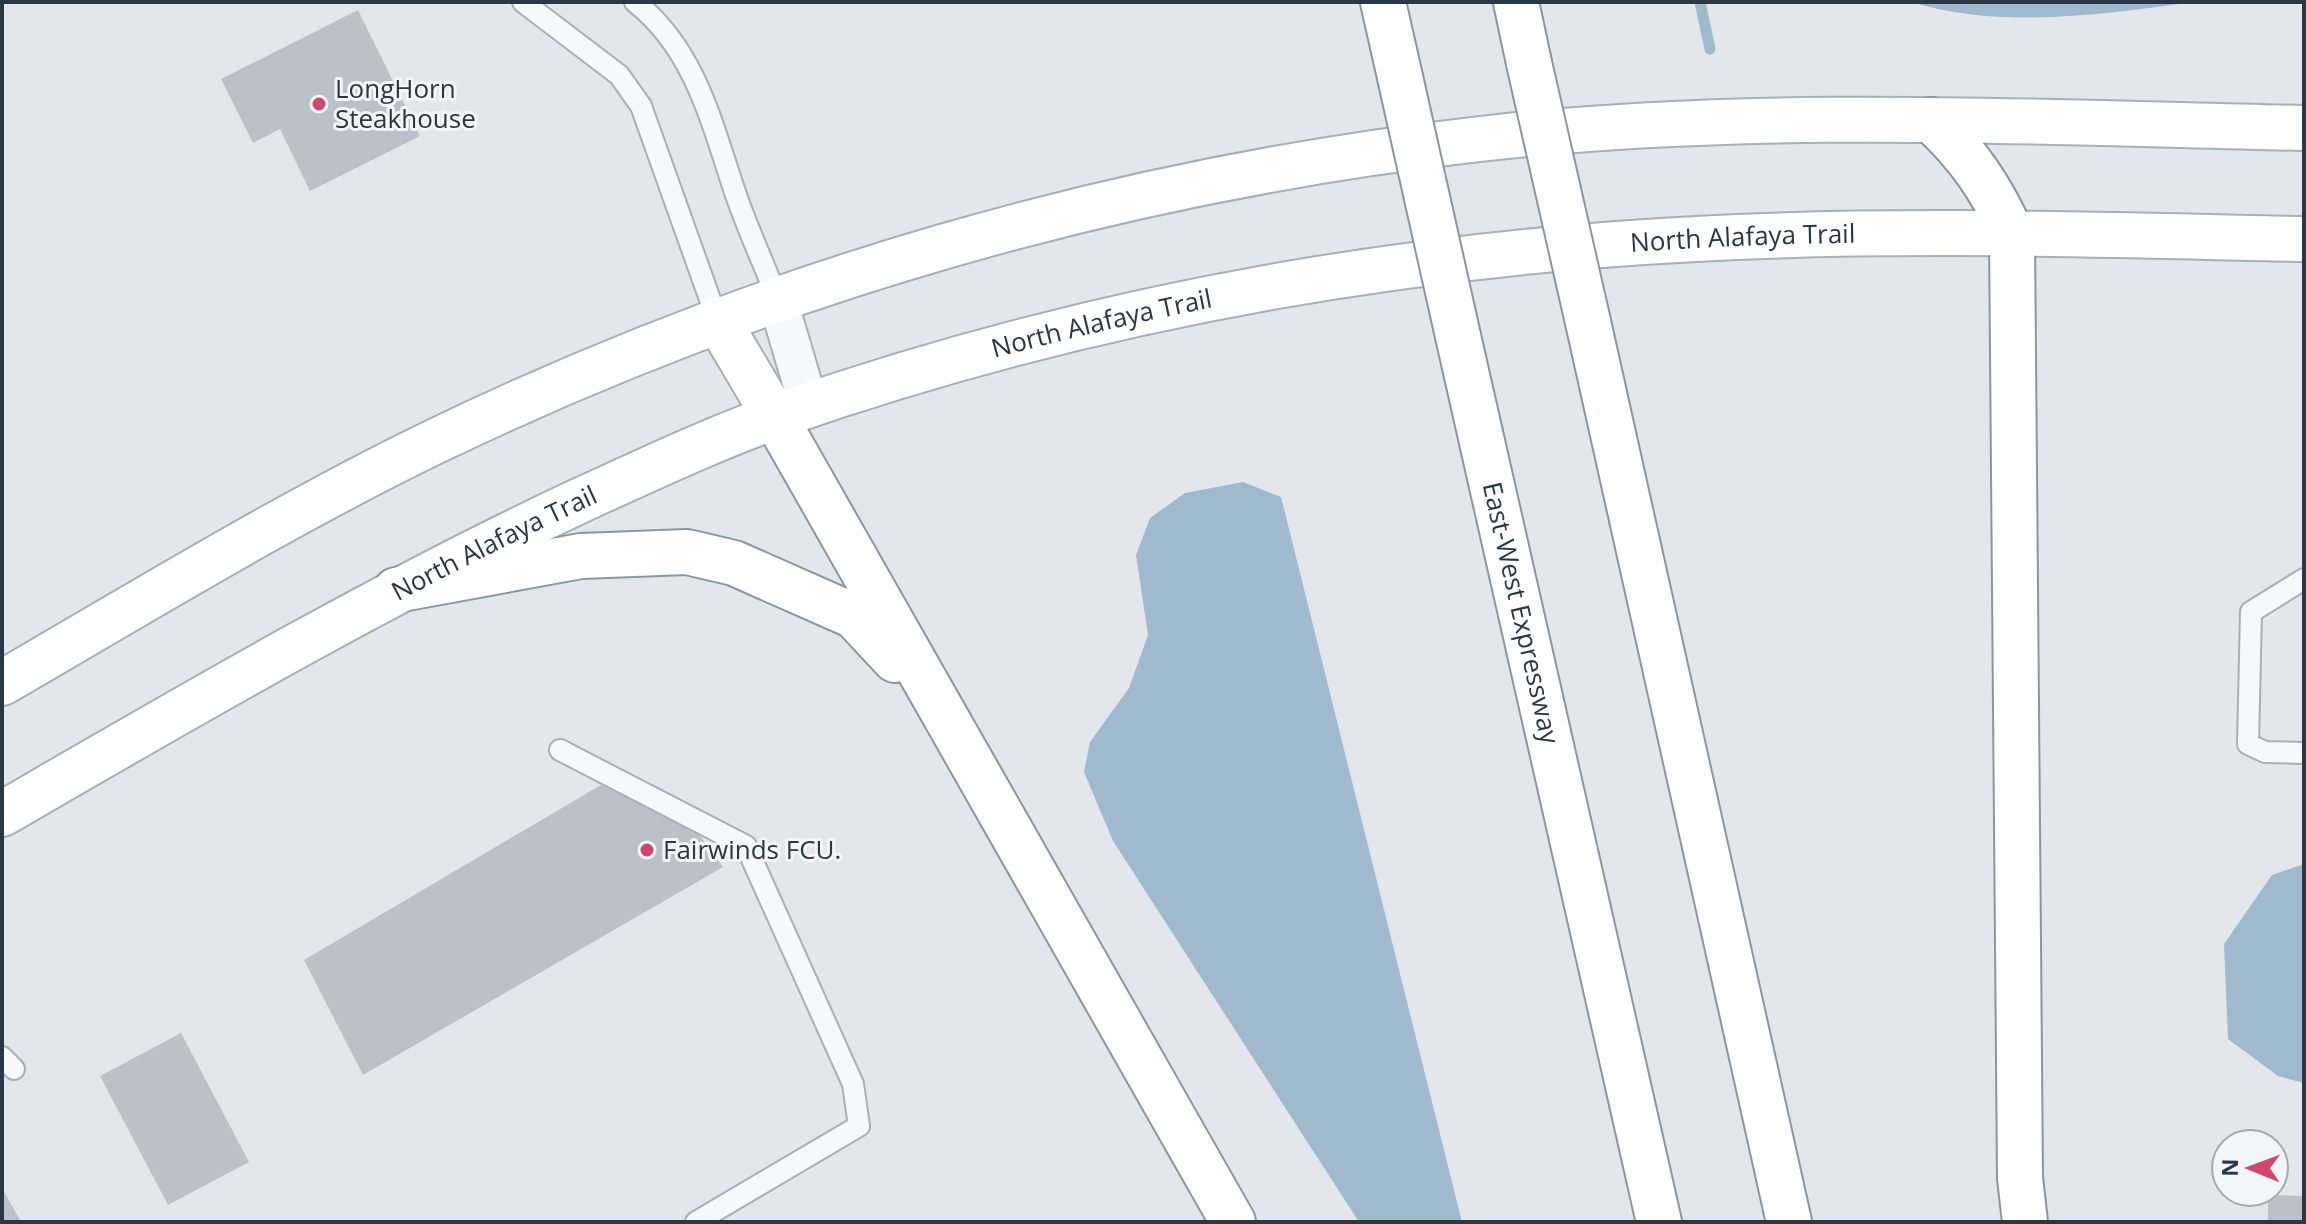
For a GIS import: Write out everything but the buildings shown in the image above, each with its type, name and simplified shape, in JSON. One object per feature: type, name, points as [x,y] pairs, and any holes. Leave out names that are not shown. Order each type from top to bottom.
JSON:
[{"type":"main road","name":"East-West Expressway","points":[[1383,2],[1659,1222]]},
{"type":"main road","points":[[1516,2],[1789,1222]]},
{"type":"main road","points":[[2,683],[317,502],[554,387],[717,319],[777,298],[1056,216],[1194,184],[1347,156],[1484,138],[1640,126],[1931,120],[2304,128]]},
{"type":"main road","points":[[1931,120],[1962,149],[1993,192],[2012,235],[2020,1178],[2025,1222]]},
{"type":"main road","name":"North Alafaya Trail","points":[[2,814],[396,590],[640,473],[792,411],[958,360],[1094,324],[1231,293],[1391,266],[1537,250],[1700,238],[2012,235],[2304,239]]},
{"type":"main road","points":[[717,319],[792,411],[947,716],[1233,1222]]},
{"type":"main road","points":[[396,590],[581,556],[687,552],[734,563],[854,616],[947,716]]},
{"type":"street","points":[[777,298],[792,411]]},
{"type":"lane","points":[[523,2],[619,75],[641,106],[717,319]]},
{"type":"lane","points":[[635,2],[671,39],[694,74],[737,199],[777,298]]},
{"type":"lane","points":[[2304,579],[2251,612],[2248,744],[2265,752],[2304,753]]},
{"type":"lane","points":[[560,750],[746,846],[853,1084],[859,1126],[696,1222]]},
{"type":"water","points":[[1911,2],[2195,2],[2089,15],[2017,17],[1981,16]]},
{"type":"water","points":[[1243,482],[1281,497],[1462,1222],[1359,1222],[1113,841],[1084,772],[1090,742],[1129,688],[1148,635],[1136,555],[1150,518],[1185,493]]},
{"type":"water","points":[[2304,864],[2304,1083],[2278,1076],[2228,1039],[2224,944],[2272,875]]},
{"type":"waterway","points":[[1700,2],[1710,49]]},
{"type":"place","name":"LongHorn Steakhouse","points":[[319,104]]},
{"type":"place","name":"Fairwinds FCU.","points":[[647,850]]}]
